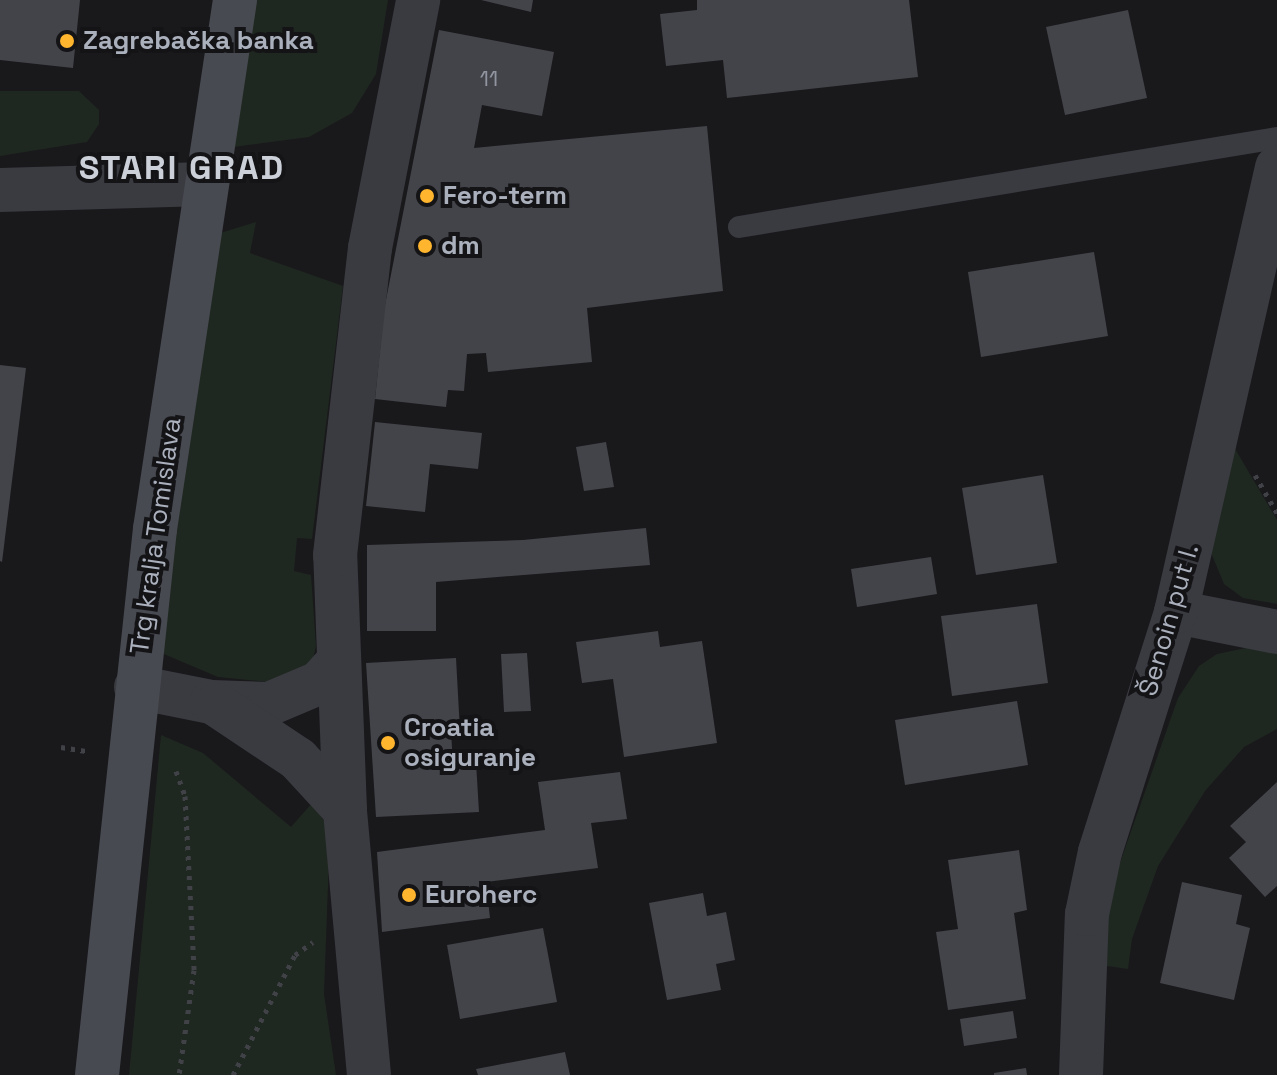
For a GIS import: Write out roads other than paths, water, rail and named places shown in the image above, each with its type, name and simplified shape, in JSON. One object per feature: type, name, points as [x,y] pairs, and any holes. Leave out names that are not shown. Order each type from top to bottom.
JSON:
[{"type":"main road","name":"Trg kralja Tomislava","points":[[97,1075],[127,756],[205,184],[235,0]]},
{"type":"street","points":[[369,1075],[352,914],[345,810],[335,555],[370,248],[418,0]]},
{"type":"street","name":"Šenoin put I.","points":[[1081,1075],[1087,914],[1104,838],[1176,612],[1277,167]]},
{"type":"street","points":[[0,190],[205,184]]},
{"type":"street","points":[[1176,612],[1277,632]]},
{"type":"street","points":[[136,687],[211,702],[287,700],[319,683],[338,662]]},
{"type":"street","points":[[211,702],[298,759],[345,810]]},
{"type":"lane","points":[[739,227],[1277,138]]},
{"type":"place","name":"Zagrebačka banka","points":[[67,41]]},
{"type":"place","name":"Fero-term","points":[[427,196]]},
{"type":"place","name":"dm","points":[[425,246]]},
{"type":"place","name":"Croatia osiguranje","points":[[388,743]]},
{"type":"place","name":"Euroherc","points":[[409,895]]},
{"type":"district","name":"STARI GRAD","points":[[182,168]]}]
